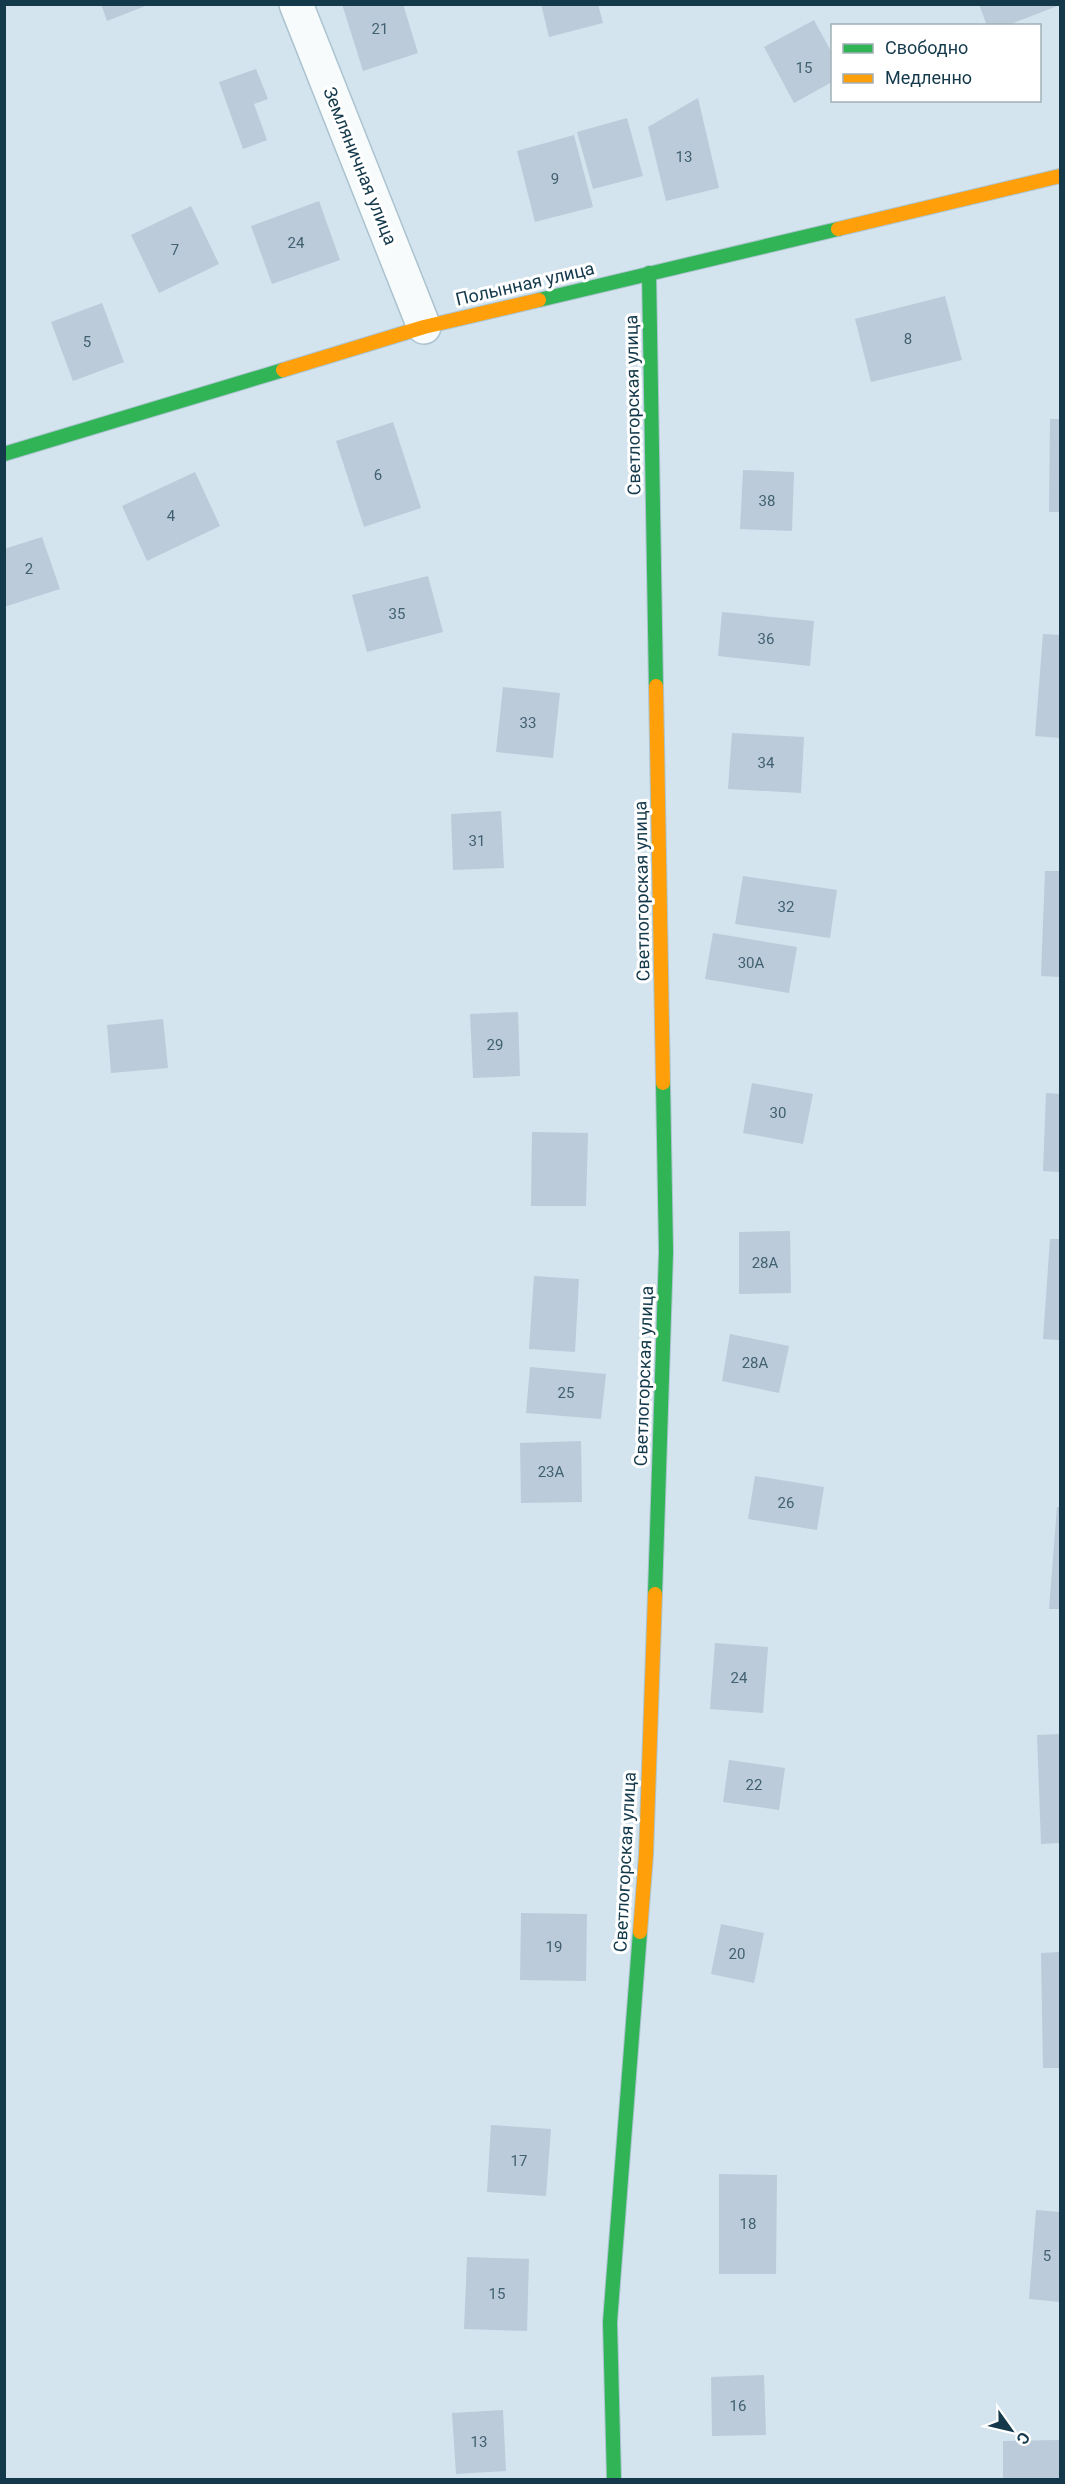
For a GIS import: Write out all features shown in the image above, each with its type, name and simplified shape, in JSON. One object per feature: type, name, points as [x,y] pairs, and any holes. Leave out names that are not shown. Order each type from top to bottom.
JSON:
[{"type":"street","name":"Земляничная улица","points":[[296,4],[424,327]]},
{"type":"street","name":"Полынная улица","points":[[4,454],[424,327],[1060,176]]},
{"type":"street","name":"Светлогорская улица","points":[[614,2480],[610,2322],[646,1855],[666,1252],[649,273]]},
{"type":"building","points":[[101,4],[148,4],[148,5],[107,21]]},
{"type":"building","points":[[342,4],[403,4],[418,53],[363,71]]},
{"type":"building","points":[[541,4],[598,4],[603,23],[549,37]]},
{"type":"building","points":[[979,4],[1060,4],[1011,24],[986,24]]},
{"type":"building","points":[[814,20],[831,51],[831,83],[794,103],[764,47]]},
{"type":"building","points":[[256,69],[268,99],[254,104],[267,140],[243,149],[219,82]]},
{"type":"building","points":[[698,98],[719,188],[666,201],[648,127]]},
{"type":"building","points":[[627,118],[643,176],[593,189],[577,132]]},
{"type":"building","points":[[574,135],[593,207],[535,222],[517,151]]},
{"type":"building","points":[[319,201],[340,260],[272,284],[251,226]]},
{"type":"building","points":[[191,206],[219,264],[159,293],[131,235]]},
{"type":"building","points":[[945,296],[962,360],[871,382],[855,319]]},
{"type":"building","points":[[102,303],[124,362],[73,381],[51,322]]},
{"type":"building","points":[[1050,419],[1060,419],[1060,512],[1049,512]]},
{"type":"building","points":[[393,422],[421,508],[364,527],[336,441]]},
{"type":"building","points":[[743,470],[794,472],[792,531],[740,529]]},
{"type":"building","points":[[195,472],[220,526],[147,561],[122,506]]},
{"type":"building","points":[[42,537],[60,589],[4,607],[4,549]]},
{"type":"building","points":[[428,576],[443,632],[367,652],[352,595]]},
{"type":"building","points":[[722,612],[814,621],[810,666],[718,656]]},
{"type":"building","points":[[1043,634],[1060,635],[1060,738],[1035,736]]},
{"type":"building","points":[[503,687],[560,693],[553,758],[496,752]]},
{"type":"building","points":[[732,733],[804,737],[801,793],[728,789]]},
{"type":"building","points":[[501,811],[504,868],[453,870],[451,814]]},
{"type":"building","points":[[1045,871],[1060,871],[1060,977],[1041,976]]},
{"type":"building","points":[[743,876],[837,890],[830,938],[735,924]]},
{"type":"building","points":[[713,933],[797,947],[789,993],[705,979]]},
{"type":"building","points":[[518,1012],[520,1076],[473,1078],[470,1014]]},
{"type":"building","points":[[163,1019],[168,1068],[111,1073],[107,1025]]},
{"type":"building","points":[[752,1083],[813,1094],[803,1144],[743,1133]]},
{"type":"building","points":[[1046,1093],[1060,1094],[1060,1172],[1043,1171]]},
{"type":"building","points":[[532,1132],[588,1133],[586,1206],[531,1206]]},
{"type":"building","points":[[790,1231],[791,1293],[739,1294],[739,1232]]},
{"type":"building","points":[[1050,1239],[1060,1239],[1060,1340],[1043,1339]]},
{"type":"building","points":[[534,1276],[579,1279],[575,1352],[529,1349]]},
{"type":"building","points":[[730,1334],[789,1346],[779,1393],[722,1381]]},
{"type":"building","points":[[530,1367],[606,1374],[601,1419],[526,1413]]},
{"type":"building","points":[[581,1441],[582,1502],[521,1503],[520,1443]]},
{"type":"building","points":[[755,1476],[824,1487],[817,1530],[748,1519]]},
{"type":"building","points":[[1057,1507],[1060,1507],[1060,1609],[1049,1609]]},
{"type":"building","points":[[715,1643],[768,1647],[763,1713],[710,1709]]},
{"type":"building","points":[[1060,1734],[1060,1843],[1041,1844],[1037,1735]]},
{"type":"building","points":[[729,1760],[785,1768],[779,1810],[723,1802]]},
{"type":"building","points":[[521,1913],[587,1914],[586,1981],[520,1980]]},
{"type":"building","points":[[721,1924],[764,1933],[754,1983],[711,1974]]},
{"type":"building","points":[[1060,1952],[1060,2068],[1043,2068],[1041,1953]]},
{"type":"building","points":[[491,2125],[551,2129],[546,2196],[487,2192]]},
{"type":"building","points":[[719,2174],[777,2175],[776,2274],[719,2274]]},
{"type":"building","points":[[1036,2210],[1060,2212],[1060,2302],[1029,2299]]},
{"type":"building","points":[[467,2257],[529,2259],[527,2331],[464,2329]]},
{"type":"building","points":[[764,2375],[766,2435],[712,2436],[711,2377]]},
{"type":"building","points":[[503,2410],[506,2471],[456,2474],[452,2413]]},
{"type":"building","points":[[1060,2440],[1060,2480],[1003,2480],[1003,2441]]},
{"type":"traffic: fast","points":[[539,300],[838,229]]},
{"type":"traffic: fast","points":[[649,273],[656,686]]},
{"type":"traffic: fast","points":[[4,454],[283,370]]},
{"type":"traffic: fast","points":[[655,1594],[666,1252],[663,1083]]},
{"type":"traffic: fast","points":[[614,2480],[610,2322],[640,1932]]},
{"type":"traffic: slow","points":[[838,229],[1060,176]]},
{"type":"traffic: slow","points":[[283,370],[424,327],[539,300]]},
{"type":"traffic: slow","points":[[656,686],[663,1083]]},
{"type":"traffic: slow","points":[[640,1932],[646,1855],[655,1594]]}]
